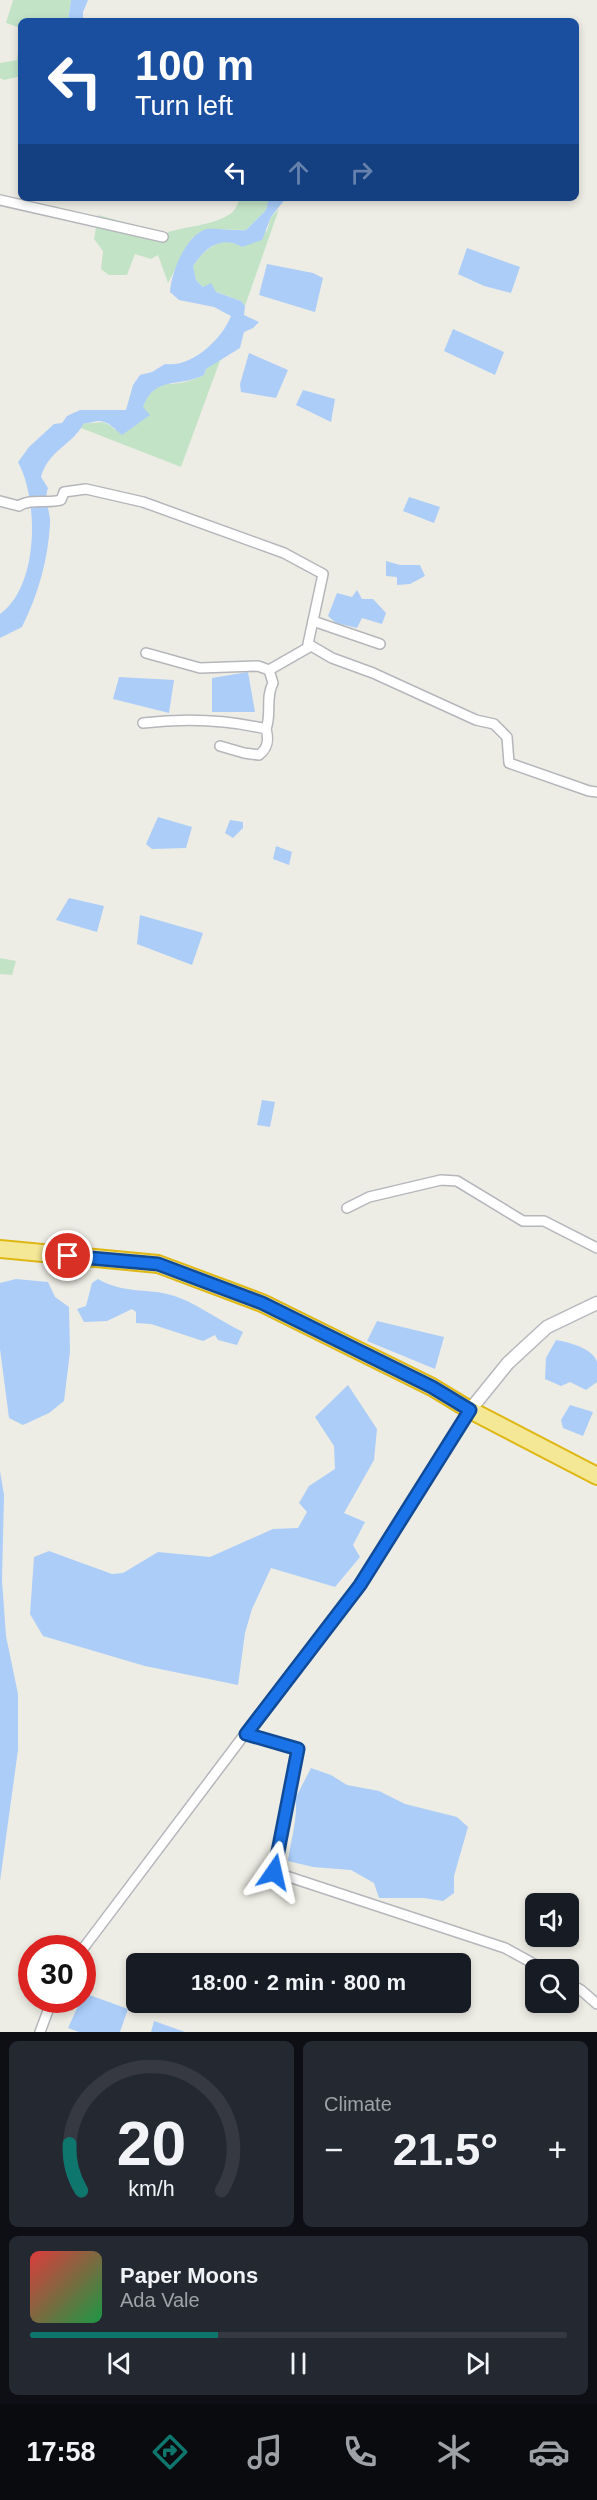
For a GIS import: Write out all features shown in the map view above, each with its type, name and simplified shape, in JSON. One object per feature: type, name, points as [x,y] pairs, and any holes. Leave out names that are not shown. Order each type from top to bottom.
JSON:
[{"type":"highway","points":[[0,1249],[158,1264],[262,1303],[432,1387],[470,1410],[597,1476]]},
{"type":"main road","points":[[470,1410],[508,1363],[547,1327],[597,1303]]},
{"type":"street","points":[[0,200],[163,237]]},
{"type":"street","points":[[0,501],[19,506],[25,501],[50,503],[61,500],[64,492],[86,489],[143,502],[284,553],[323,574],[308,644],[332,658],[373,673],[476,720],[494,724],[507,738],[509,764],[597,792]]},
{"type":"street","points":[[313,621],[380,644]]},
{"type":"street","points":[[146,653],[200,668],[258,666],[269,670],[311,646]]},
{"type":"street","points":[[220,746],[259,755],[266,750],[268,737],[266,729],[270,717],[268,692],[273,682],[269,670]]},
{"type":"street","points":[[143,723],[171,720],[221,720],[266,729]]},
{"type":"street","points":[[347,1208],[369,1197],[441,1180],[457,1181],[523,1221],[544,1221],[597,1248]]},
{"type":"street","points":[[93,1935],[360,1585],[470,1410]]},
{"type":"street","points":[[246,1734],[298,1749],[274,1872],[505,1948],[525,1959]]},
{"type":"street","points":[[579,1989],[597,2004]]},
{"type":"street","points":[[40,2032],[47,2013]]},
{"type":"green space","points":[[13,0],[71,0],[68,18],[18,18],[18,27],[6,23]]},
{"type":"green space","points":[[18,52],[18,77],[4,80],[0,78],[0,63],[17,60]]},
{"type":"green space","points":[[239,201],[268,201],[266,210],[246,230],[208,229],[192,238],[168,283],[158,255],[151,259],[135,254],[127,275],[109,275],[101,269],[103,251],[94,239],[98,215],[166,233],[206,224],[230,214]]},
{"type":"green space","points":[[279,209],[245,306],[241,301],[203,287],[196,280],[193,266],[208,249],[225,240],[267,231],[271,217]]},
{"type":"green space","points":[[221,358],[181,467],[81,428],[84,423],[100,422],[115,430],[143,407],[146,398],[159,384],[182,382],[204,375],[206,369]]},
{"type":"green space","points":[[0,958],[16,961],[12,975],[0,974]]},
{"type":"water","points":[[71,0],[88,0],[83,18],[68,18]]},
{"type":"water","points":[[268,201],[284,201],[271,217],[262,240],[242,247],[227,242],[214,245],[193,266],[196,280],[203,287],[211,283],[216,292],[241,301],[245,306],[244,315],[259,322],[244,332],[240,348],[206,369],[204,375],[161,386],[154,390],[143,407],[150,415],[122,435],[103,421],[84,423],[79,431],[49,460],[41,477],[48,488],[46,498],[50,519],[47,551],[41,577],[22,627],[0,638],[0,614],[13,601],[22,584],[32,542],[30,498],[18,462],[29,447],[54,424],[62,423],[67,416],[80,410],[126,410],[133,385],[140,375],[152,372],[165,364],[175,364],[195,357],[221,334],[231,316],[214,307],[179,300],[170,292],[173,275],[186,246],[199,232],[207,229],[246,230],[266,210]]},
{"type":"water","points":[[467,248],[520,267],[511,293],[484,286],[458,274]]},
{"type":"water","points":[[267,264],[313,273],[323,278],[315,312],[259,295]]},
{"type":"water","points":[[453,329],[504,352],[495,375],[444,351]]},
{"type":"water","points":[[249,353],[288,370],[276,398],[241,392],[240,384]]},
{"type":"water","points":[[303,390],[335,399],[331,422],[296,405]]},
{"type":"water","points":[[409,497],[440,507],[434,523],[403,511]]},
{"type":"water","points":[[386,561],[400,565],[420,565],[425,576],[410,584],[397,585],[397,577],[386,576]]},
{"type":"water","points":[[357,590],[362,599],[373,599],[386,613],[382,624],[362,618],[357,628],[336,623],[328,616],[337,593],[352,597]]},
{"type":"water","points":[[248,672],[255,712],[212,712],[212,678]]},
{"type":"water","points":[[119,677],[174,680],[169,713],[113,699]]},
{"type":"water","points":[[158,817],[192,827],[186,848],[152,849],[146,844]]},
{"type":"water","points":[[230,820],[243,822],[243,828],[233,838],[225,833]]},
{"type":"water","points":[[276,846],[292,852],[289,865],[273,859]]},
{"type":"water","points":[[69,898],[104,906],[97,932],[56,920]]},
{"type":"water","points":[[140,915],[203,933],[192,965],[137,944]]},
{"type":"water","points":[[262,1100],[275,1102],[270,1127],[257,1125]]},
{"type":"water","points":[[16,1279],[48,1282],[55,1297],[69,1307],[70,1352],[64,1401],[49,1413],[23,1425],[9,1418],[0,1349],[0,1283]]},
{"type":"water","points":[[98,1279],[119,1287],[159,1292],[180,1298],[243,1332],[237,1345],[218,1340],[215,1335],[203,1341],[151,1324],[136,1323],[136,1312],[132,1309],[107,1321],[84,1322],[77,1309],[86,1306],[92,1283]]},
{"type":"water","points":[[377,1321],[444,1337],[435,1369],[367,1341]]},
{"type":"water","points":[[556,1340],[580,1346],[595,1357],[597,1382],[586,1390],[570,1382],[561,1386],[545,1379],[546,1358]]},
{"type":"water","points":[[348,1385],[377,1429],[374,1460],[344,1513],[365,1522],[353,1545],[360,1557],[335,1587],[271,1568],[252,1609],[245,1633],[238,1685],[145,1666],[43,1636],[30,1614],[34,1557],[49,1551],[112,1574],[123,1573],[158,1552],[210,1557],[273,1529],[298,1528],[307,1512],[299,1503],[309,1486],[335,1469],[334,1446],[315,1417]]},
{"type":"water","points":[[570,1405],[593,1412],[583,1436],[563,1428],[561,1420]]},
{"type":"water","points":[[0,1471],[4,1495],[2,1580],[6,1636],[18,1694],[18,1750],[0,1881]]},
{"type":"water","points":[[311,1768],[331,1775],[347,1785],[379,1791],[405,1804],[457,1817],[468,1827],[454,1876],[454,1893],[443,1901],[424,1898],[379,1898],[374,1883],[351,1870],[313,1867],[288,1861],[295,1820],[295,1799]]},
{"type":"water","points":[[96,1997],[126,2008],[120,2032],[79,2032],[68,2028],[75,2013],[96,2013]]},
{"type":"water","points":[[154,2021],[185,2032],[151,2032]]},
{"type":"route","points":[[68,1256],[158,1264],[262,1303],[432,1387],[470,1410],[360,1585],[246,1734],[298,1749],[274,1872]]}]
